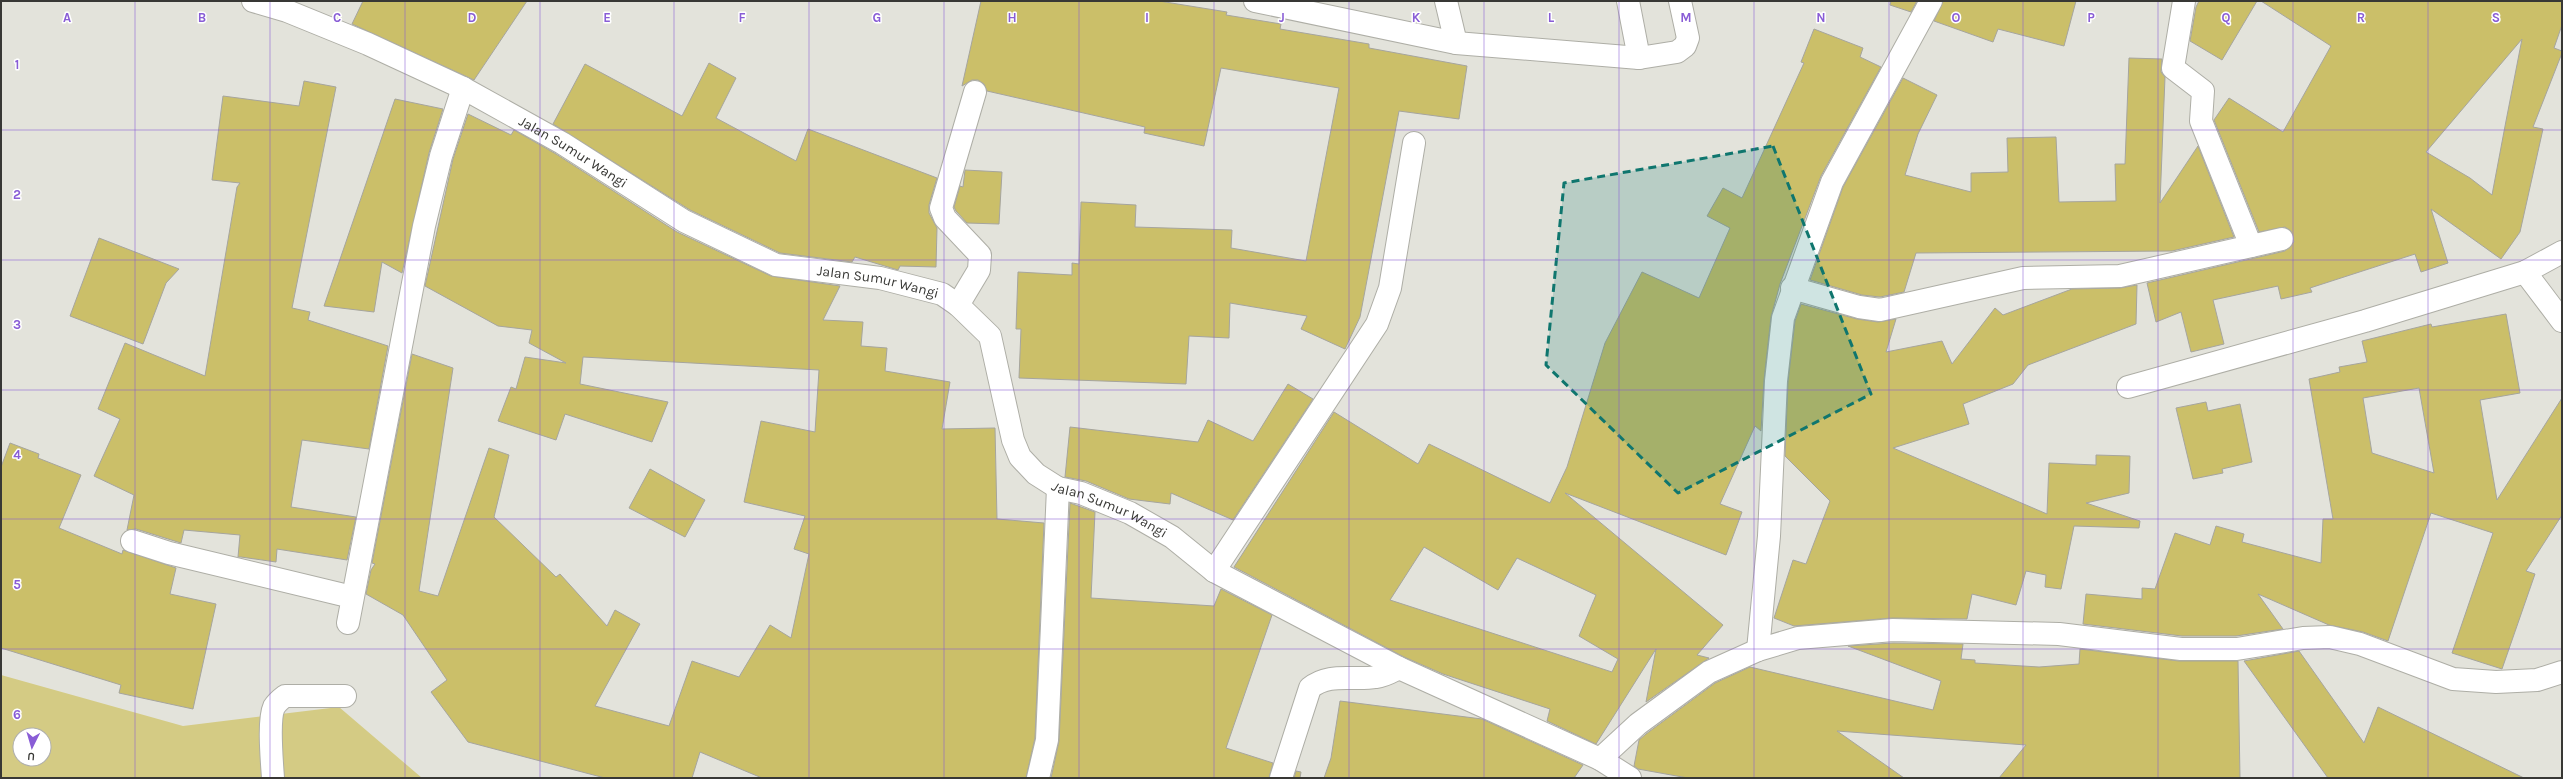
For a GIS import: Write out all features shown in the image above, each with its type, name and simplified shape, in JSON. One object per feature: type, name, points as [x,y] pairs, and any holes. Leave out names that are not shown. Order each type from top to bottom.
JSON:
[{"type":"street","name":"Jalan Sumur Wangi","points":[[253,1],[287,11],[368,44],[463,88],[562,143],[684,221],[776,266],[880,278],[942,294],[958,305],[990,336],[1013,440],[1020,457],[1036,474],[1058,488],[1081,493],[1130,512],[1172,537],[1214,571],[1399,668],[1600,759],[1630,778]]},
{"type":"street","points":[[1257,1],[1456,43],[1639,58],[1677,52],[1685,46],[1688,38],[1680,1]]},
{"type":"street","points":[[1446,1],[1456,43]]},
{"type":"street","points":[[1628,1],[1639,58]]},
{"type":"street","points":[[1758,650],[1769,536],[1776,381],[1783,318],[1792,288],[1832,182],[1930,1]]},
{"type":"street","points":[[2184,1],[2173,68],[2204,91],[2201,121],[2251,246]]},
{"type":"street","points":[[348,623],[424,226],[442,156],[463,88]]},
{"type":"street","points":[[958,305],[979,270],[980,256],[948,222],[941,208],[975,92]]},
{"type":"street","points":[[1214,571],[1377,324],[1390,288],[1414,143]]},
{"type":"street","points":[[1792,288],[1858,307],[1880,310],[2023,278],[2120,276],[2282,239]]},
{"type":"street","points":[[2128,387],[2365,321],[2525,272],[2562,252]]},
{"type":"street","points":[[2525,272],[2562,320]]},
{"type":"street","points":[[1038,778],[1047,740],[1058,488]]},
{"type":"street","points":[[132,540],[169,553],[352,597]]},
{"type":"street","points":[[1600,759],[1638,724],[1709,672],[1758,650],[1798,638],[1893,630],[2059,634],[2181,649],[2237,649],[2303,638],[2330,637],[2360,644],[2453,679],[2496,682],[2537,680],[2562,672]]},
{"type":"street","points":[[1281,778],[1310,688],[1318,681],[1329,679],[1375,677],[1399,668]]},
{"type":"street","points":[[273,778],[271,752],[274,708],[279,700],[285,696],[345,696]]},
{"type":"highlighted area","points":[[1773,146],[1871,394],[1678,493],[1546,365],[1564,183]]},
{"type":"shaded area","points":[[1,675],[183,726],[339,707],[422,778],[1,778]]},
{"type":"building","points":[[363,1],[527,1],[474,80],[352,24]]},
{"type":"building","points":[[981,1],[1159,1],[1227,12],[1226,15],[1281,24],[1280,29],[1369,44],[1369,48],[1467,66],[1459,119],[1399,111],[1360,317],[1345,349],[1301,329],[1307,316],[1230,303],[1229,338],[1189,336],[1186,384],[1019,378],[1021,329],[1016,329],[1018,272],[1072,275],[1072,263],[1079,264],[1081,202],[1136,205],[1135,227],[1232,230],[1231,248],[1306,261],[1339,88],[1221,68],[1204,146],[1144,133],[1145,127],[987,91],[984,84],[978,80],[972,80],[962,86]]},
{"type":"building","points":[[1891,1],[1917,1],[1911,12],[1890,5]]},
{"type":"building","points":[[1943,1],[2076,1],[2064,46],[1998,29],[1993,42],[1934,21]]},
{"type":"building","points":[[2199,1],[2257,1],[2222,60],[2190,41],[2196,7]]},
{"type":"building","points":[[2261,1],[2562,1],[2562,25],[2554,48],[2562,51],[2562,53],[2533,127],[2543,129],[2520,232],[2501,259],[2431,209],[2448,263],[2421,272],[2415,254],[2310,288],[2312,292],[2281,299],[2278,286],[2213,300],[2224,344],[2191,352],[2181,312],[2156,322],[2147,283],[2285,251],[2294,242],[2291,231],[2285,227],[2259,232],[2214,120],[2229,98],[2283,132],[2331,46]],"holes":[[[2522,39],[2492,195],[2470,178],[2426,152]]]},
{"type":"building","points":[[1814,29],[1863,48],[1860,57],[1881,67],[1821,176],[1780,284],[1771,317],[1764,380],[1761,431],[1755,426],[1720,504],[1742,512],[1726,555],[1565,493],[1723,625],[1697,655],[1709,658],[1646,702],[1656,649],[1596,744],[1547,721],[1550,709],[1443,674],[1404,657],[1234,567],[1334,412],[1418,464],[1429,444],[1550,503],[1567,467],[1605,343],[1642,272],[1699,298],[1730,228],[1707,216],[1723,188],[1742,198],[1804,63],[1801,62]],"holes":[[[1424,547],[1498,590],[1517,558],[1596,595],[1579,636],[1618,659],[1612,672],[1390,600]]]},
{"type":"building","points":[[2129,58],[2162,59],[2161,72],[2165,77],[2160,203],[2198,146],[2234,237],[2172,251],[1916,253],[1904,292],[1880,297],[1862,295],[1810,280],[1843,187],[1903,78],[1937,95],[1918,134],[1905,175],[1971,192],[1971,173],[2008,172],[2007,138],[2056,137],[2059,202],[2116,201],[2115,164],[2125,164]]},
{"type":"building","points":[[709,63],[736,78],[716,118],[796,161],[808,129],[937,178],[929,205],[929,213],[937,228],[936,267],[900,266],[898,270],[855,257],[852,262],[780,253],[690,210],[553,124],[585,64],[682,116]]},
{"type":"building","points":[[304,81],[336,87],[292,308],[310,312],[308,320],[388,346],[369,449],[302,440],[291,507],[356,517],[347,560],[277,549],[276,562],[238,557],[240,535],[184,530],[181,543],[136,529],[127,530],[134,495],[94,476],[120,419],[98,409],[125,343],[205,376],[237,187],[240,183],[212,180],[223,96],[299,106]]},
{"type":"building","points":[[395,99],[443,109],[429,153],[402,273],[382,262],[374,312],[324,306]]},
{"type":"building","points":[[468,114],[511,135],[514,130],[556,154],[677,232],[771,276],[840,286],[823,320],[863,322],[861,346],[887,348],[885,371],[950,382],[942,429],[995,428],[997,519],[1044,523],[1035,738],[1026,778],[762,778],[700,752],[692,778],[605,778],[468,742],[431,692],[447,680],[403,615],[366,594],[371,570],[375,564],[372,563],[412,354],[453,368],[419,591],[438,596],[489,448],[509,455],[494,517],[556,577],[560,574],[607,626],[615,610],[640,624],[595,706],[669,726],[692,661],[739,677],[770,625],[791,638],[809,554],[794,549],[805,516],[744,502],[761,421],[815,432],[819,370],[583,357],[580,384],[668,402],[652,442],[565,414],[556,440],[498,421],[511,387],[516,389],[525,357],[566,363],[529,343],[532,330],[498,326],[425,286],[453,159]]},
{"type":"building","points":[[965,170],[1002,172],[999,224],[967,223],[956,211],[954,207],[960,186],[963,187]]},
{"type":"building","points":[[99,238],[179,269],[166,283],[143,344],[70,316]]},
{"type":"building","points":[[2137,285],[2136,324],[2028,365],[2013,384],[1963,404],[1969,424],[1893,448],[2047,514],[2049,463],[2096,465],[2096,455],[2130,456],[2129,493],[2086,503],[2140,521],[2139,528],[2074,526],[2061,589],[2045,587],[2046,575],[2026,571],[2016,605],[1972,594],[1967,619],[1892,618],[1794,626],[1774,618],[1793,560],[1806,564],[1830,501],[1785,456],[1788,382],[1795,321],[1801,304],[1857,319],[1878,322],[1896,319],[1886,352],[1942,341],[1952,364],[1995,308],[2003,315],[2072,289],[2120,288]]},
{"type":"building","points":[[2506,314],[2520,393],[2480,400],[2497,500],[2562,398],[2562,515],[2526,571],[2535,574],[2502,669],[2452,653],[2493,533],[2431,513],[2388,641],[2363,632],[2329,625],[2258,594],[2283,629],[2236,636],[2182,636],[2083,624],[2086,594],[2142,599],[2142,588],[2155,589],[2175,533],[2210,545],[2216,526],[2244,534],[2242,542],[2321,563],[2323,519],[2333,519],[2309,379],[2340,372],[2339,367],[2367,362],[2362,341],[2431,324],[2432,327]],"holes":[[[2419,388],[2434,473],[2372,453],[2363,398]]]},
{"type":"building","points":[[1288,384],[1313,399],[1233,520],[1171,493],[1170,504],[1129,499],[1086,481],[1065,477],[1070,427],[1198,442],[1208,420],[1253,441]]},
{"type":"building","points":[[2206,402],[2208,411],[2240,404],[2252,462],[2222,469],[2223,473],[2193,479],[2176,408]]},
{"type":"building","points":[[10,443],[39,454],[38,458],[81,475],[59,528],[122,554],[123,550],[176,568],[170,594],[216,604],[193,709],[119,693],[121,685],[1,648],[1,467]]},
{"type":"building","points":[[650,469],[705,500],[685,537],[629,508]]},
{"type":"building","points":[[1070,503],[1095,512],[1091,598],[1214,606],[1221,589],[1272,615],[1226,748],[1273,763],[1269,778],[1051,778],[1059,741]]},
{"type":"building","points":[[1893,643],[1963,644],[1961,659],[1975,660],[1975,663],[2039,667],[2079,664],[2080,649],[2179,661],[2238,661],[2240,778],[1999,778],[2026,745],[1837,731],[1904,778],[1688,778],[1638,769],[1634,766],[1639,740],[1646,734],[1715,683],[1750,667],[1933,710],[1941,681],[1848,646]]},
{"type":"building","points":[[2299,651],[2364,743],[2378,707],[2524,778],[2328,778],[2244,661]]},
{"type":"building","points":[[1340,701],[1482,719],[1583,765],[1574,778],[1324,778],[1331,758]]},
{"type":"building","points":[[1296,771],[1301,772],[1300,778],[1294,778]]}]
